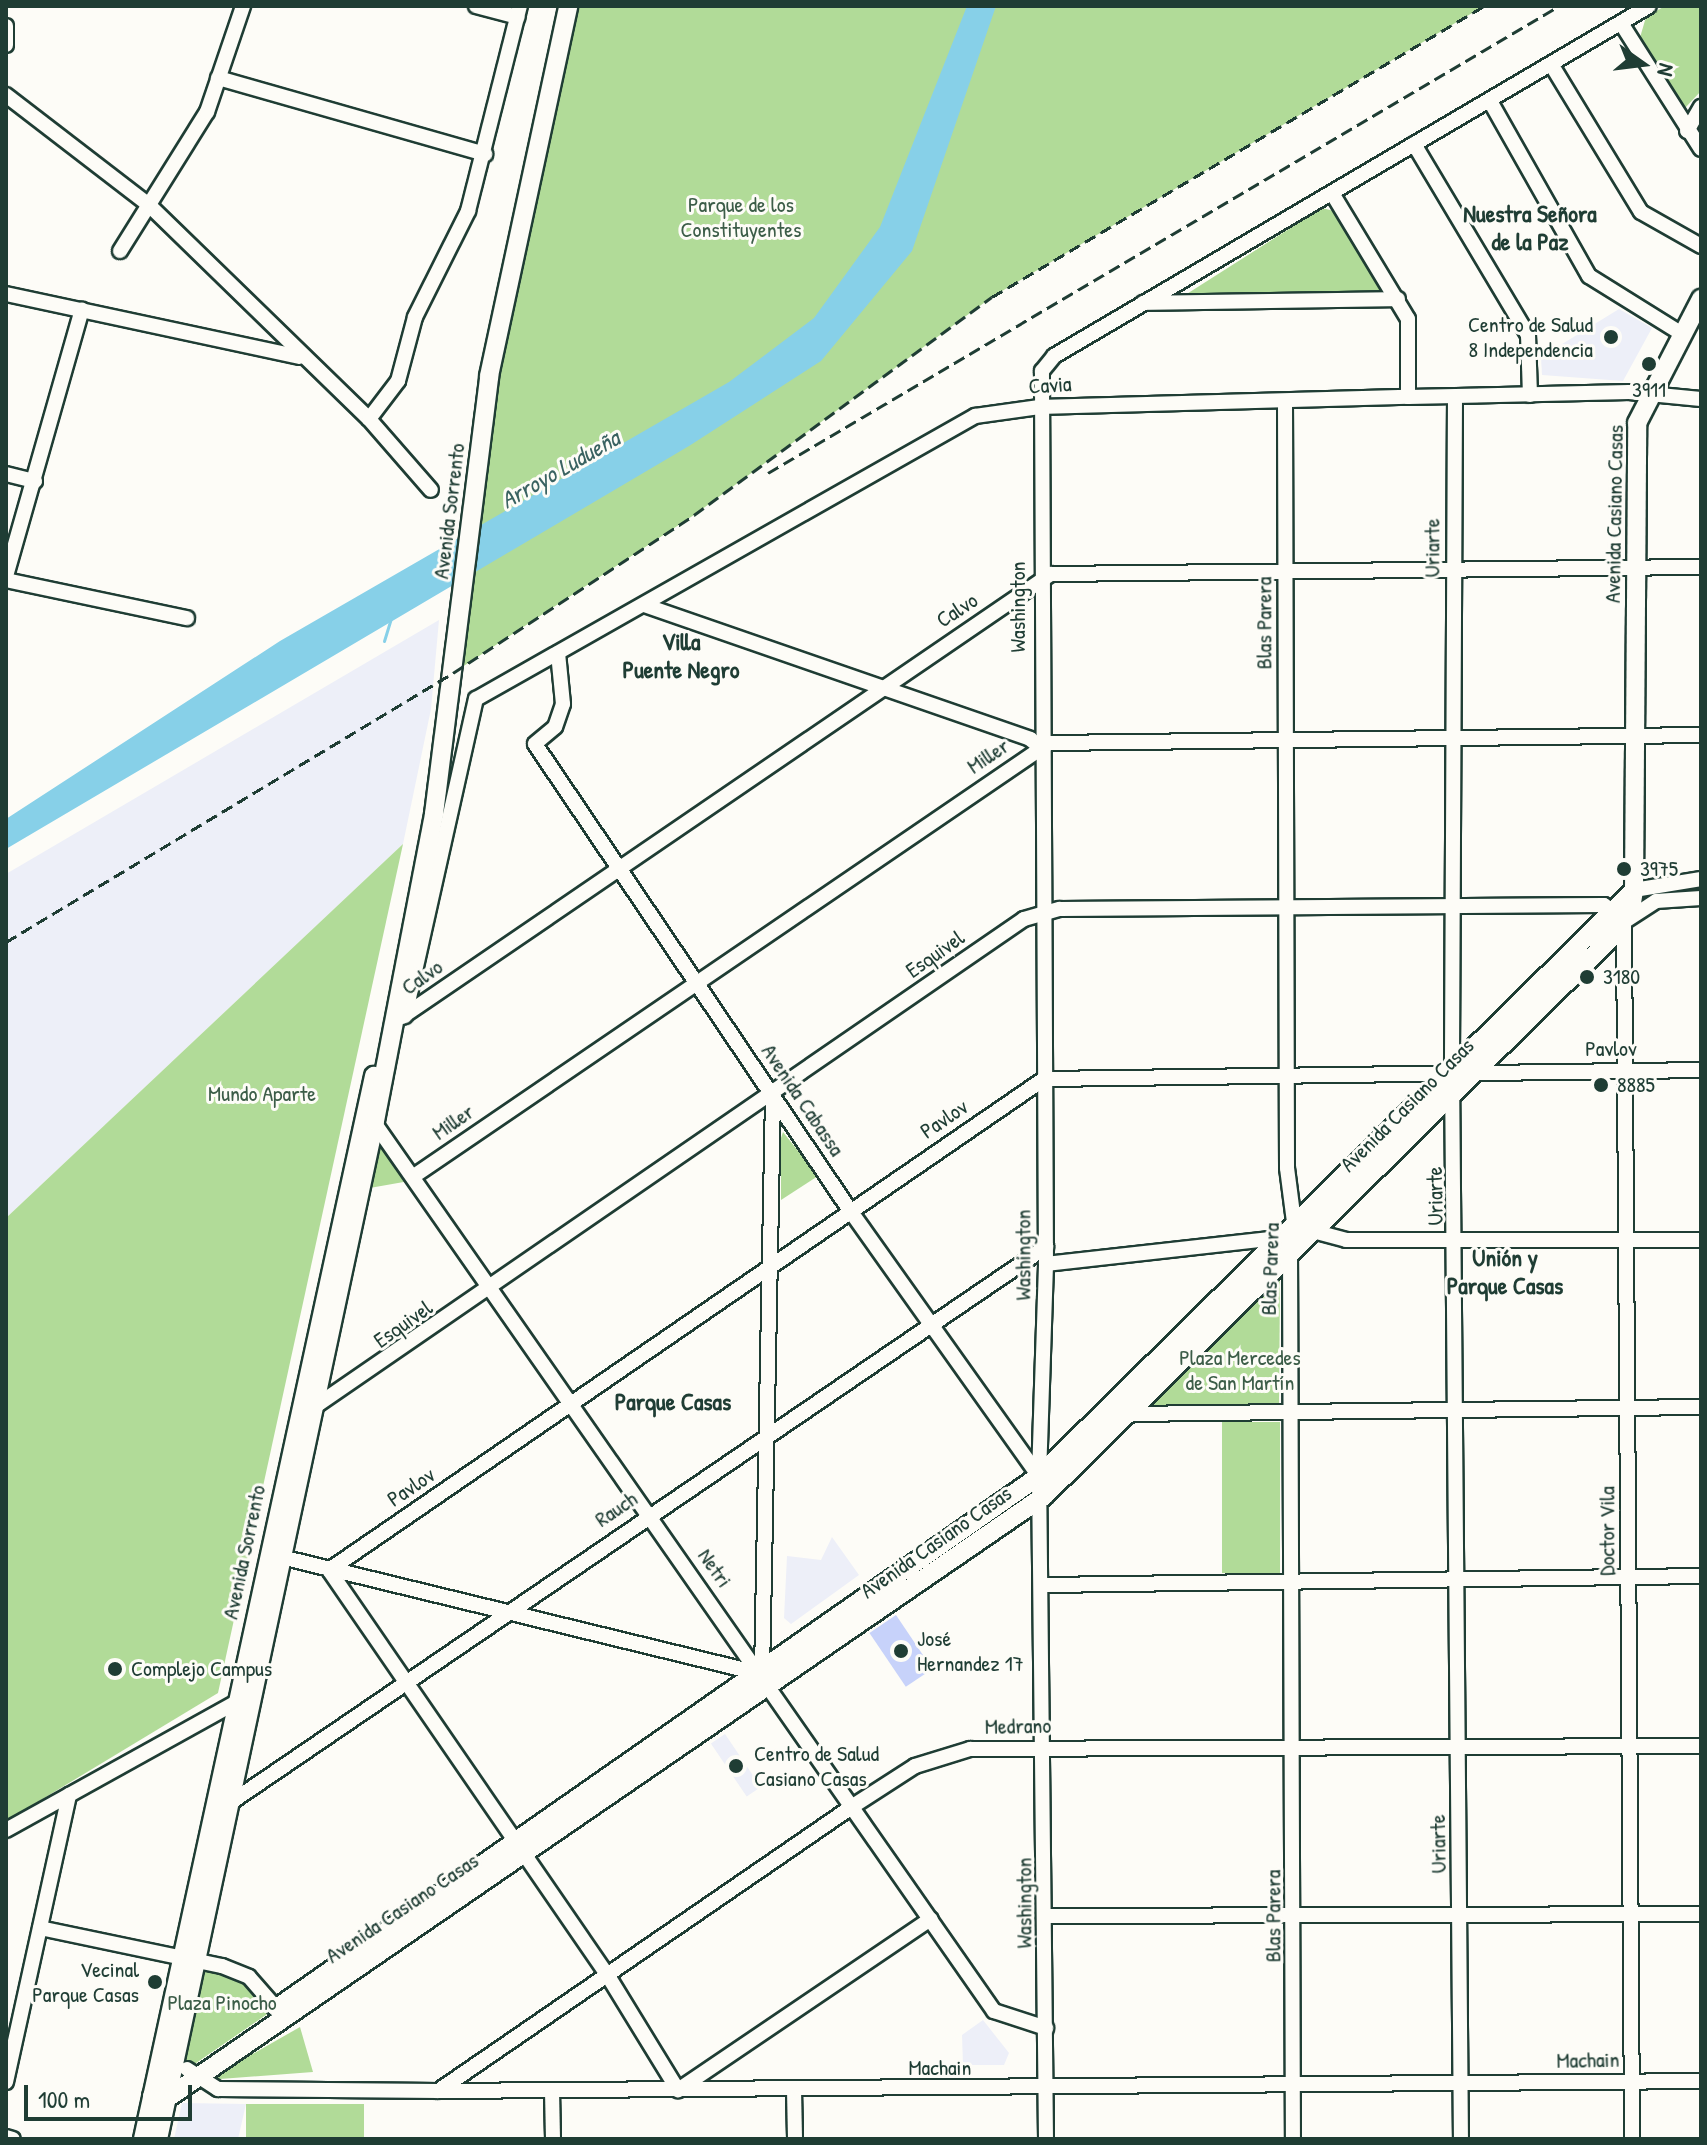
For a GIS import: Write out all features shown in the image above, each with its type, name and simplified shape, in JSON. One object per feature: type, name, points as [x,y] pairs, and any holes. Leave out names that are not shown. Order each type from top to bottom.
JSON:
[{"type":"main road","name":"Avenida Sorrento","points":[[143,2139],[161,2089],[369,1116],[398,1020],[450,705],[489,376],[568,6]]},
{"type":"main road","name":"Avenida Casiano Casas","points":[[766,1680],[1039,1476],[1291,1237],[1317,1227],[1476,1070],[1619,916],[1634,890],[1637,423],[1648,394],[1701,299]]},
{"type":"main road","name":"Avenida Casiano Casas","points":[[161,2089],[190,2074],[766,1680],[1044,1496],[1128,1414],[1452,1069],[1619,916]]},
{"type":"main road","name":"Avenida Casiano Casas","points":[[190,2074],[276,2008],[519,1849]]},
{"type":"main road","name":"Avenida Sorrento","points":[[158,2139],[161,2089]]},
{"type":"street","points":[[120,251],[207,112],[243,6]]},
{"type":"street","points":[[369,419],[398,381],[415,317],[468,211],[485,154],[519,12],[476,6]]},
{"type":"street","points":[[1143,303],[1649,6]]},
{"type":"street","points":[[1621,23],[1701,149]]},
{"type":"street","points":[[6,26],[6,45]]},
{"type":"street","points":[[1551,64],[1641,212],[1701,246]]},
{"type":"street","points":[[218,78],[485,154]]},
{"type":"street","points":[[6,95],[150,206],[300,357],[369,419],[431,490]]},
{"type":"street","points":[[1490,101],[1589,276],[1682,334]]},
{"type":"street","points":[[1687,131],[1701,107]]},
{"type":"street","points":[[1414,144],[1528,335],[1530,395]]},
{"type":"street","points":[[1332,193],[1408,319],[1408,397]]},
{"type":"street","points":[[6,294],[300,357]]},
{"type":"street","points":[[1143,303],[1398,299]]},
{"type":"street","name":"Washington","points":[[1046,2139],[1044,1496],[1039,1476],[1046,1247],[1039,407],[1042,371],[1054,356],[1143,303]]},
{"type":"street","points":[[82,310],[6,578],[187,618]]},
{"type":"street","name":"Cavia","points":[[398,1020],[476,699],[975,416],[1039,407],[1408,397],[1648,394],[1701,399]]},
{"type":"street","name":"Uriarte","points":[[1455,397],[1456,907],[1452,1069],[1458,1240],[1461,2139]]},
{"type":"street","name":"Blas Parera","points":[[1285,401],[1287,1168],[1291,1237],[1295,1914],[1293,2139]]},
{"type":"street","points":[[6,474],[35,481]]},
{"type":"street","name":"Calvo","points":[[398,1020],[616,867],[1051,574],[1701,567]]},
{"type":"street","points":[[644,605],[882,686],[1041,748]]},
{"type":"street","name":"Avenida Cabassa","points":[[558,653],[563,704],[555,727],[535,744],[849,1209],[1039,1476]]},
{"type":"street","name":"Miller","points":[[414,1176],[695,979],[1049,743],[1701,735]]},
{"type":"street","points":[[1634,890],[1701,879]]},
{"type":"street","points":[[1619,916],[1656,901],[1701,898]]},
{"type":"street","name":"Esquivel","points":[[306,1412],[494,1287],[1024,919],[1043,914],[1456,907],[1619,916]]},
{"type":"street","name":"Doctor Vila","points":[[1619,916],[1627,1072],[1632,2139]]},
{"type":"street","name":"Pavlov","points":[[329,1570],[774,1260],[1044,1079],[1452,1069],[1701,1070]]},
{"type":"street","points":[[275,1556],[506,1609],[766,1680],[767,1435],[774,1260],[773,1094]]},
{"type":"street","name":"Netri","points":[[369,1116],[494,1287],[571,1404],[650,1513],[994,2011],[1046,2028]]},
{"type":"street","points":[[1317,1227],[1346,1240],[1701,1240]]},
{"type":"street","points":[[1046,1264],[1291,1237]]},
{"type":"street","name":"Rauch","points":[[221,1806],[506,1609],[1046,1247]]},
{"type":"street","points":[[1128,1414],[1701,1407]]},
{"type":"street","points":[[329,1570],[402,1683],[605,1971],[678,2090],[931,1919]]},
{"type":"street","points":[[1044,1585],[1458,1582],[1701,1576]]},
{"type":"street","points":[[6,1830],[245,1698]]},
{"type":"street","name":"Medrano","points":[[438,2091],[605,1971],[915,1766],[970,1749],[1701,1746]]},
{"type":"street","points":[[6,2082],[69,1795]]},
{"type":"street","points":[[1046,1916],[1701,1914]]},
{"type":"street","points":[[40,1928],[189,1959],[249,1977],[276,2008]]},
{"type":"street","name":"Machain","points":[[190,2074],[218,2089],[438,2091],[1046,2090],[1701,2081]]},
{"type":"street","points":[[794,2090],[795,2139]]},
{"type":"street","points":[[552,2091],[553,2139]]},
{"type":"street","points":[[6,2137],[13,2139]]},
{"type":"shaded area","name":"Centro de Salud 8 Independencia","points":[[1619,309],[1652,328],[1623,381],[1542,375],[1541,357]]},
{"type":"shaded area","points":[[439,620],[431,709],[403,844],[6,1218],[6,874]]},
{"type":"shaded area","points":[[832,1537],[859,1575],[791,1624],[784,1618],[787,1556],[821,1560]]},
{"type":"shaded area","name":"Centro de Salud Casiano Casas","points":[[725,1734],[761,1787],[747,1797],[711,1744]]},
{"type":"shaded area","points":[[983,2020],[1009,2053],[1004,2065],[963,2065],[962,2035]]},
{"type":"shaded area","points":[[182,2103],[246,2104],[238,2139],[174,2139]]},
{"type":"green space","name":"Parque de los Constituyentes","points":[[568,6],[1484,6],[992,297],[694,515],[453,673],[490,376]]},
{"type":"green space","points":[[1665,6],[1701,6],[1701,91],[1685,108],[1639,41],[1646,17]]},
{"type":"green space","points":[[1322,208],[1342,213],[1383,284],[1382,293],[1182,297]]},
{"type":"green space","name":"Mundo Aparte","points":[[403,844],[218,1693],[6,1821],[6,1218]]},
{"type":"green space","points":[[783,1132],[818,1176],[781,1200],[781,1138]]},
{"type":"green space","points":[[379,1145],[384,1145],[415,1180],[364,1189]]},
{"type":"green space","name":"Plaza Mercedes de San Martín","points":[[1280,1280],[1279,1409],[1142,1409]]},
{"type":"green space","name":"Plaza Mercedes de San Martín","points":[[1222,1422],[1280,1422],[1280,1573],[1222,1573]]},
{"type":"green space","name":"Plaza Pinocho","points":[[196,1961],[249,1977],[276,2008],[170,2081]]},
{"type":"green space","points":[[300,2027],[313,2072],[207,2080]]},
{"type":"green space","points":[[246,2104],[364,2104],[364,2139],[246,2139]]},
{"type":"water","name":"Arroyo Ludueña","points":[[967,6],[996,6],[912,251],[821,361],[689,446],[6,849],[6,819],[280,641],[729,382],[814,318],[880,227]]},
{"type":"building","name":"José Hernandez 17","points":[[896,1615],[932,1669],[906,1687],[869,1633]]},
{"type":"waterway","points":[[384,641],[391,618]]},
{"type":"railway","points":[[6,942],[453,673],[694,515],[992,297],[1484,6]]},
{"type":"railway","points":[[768,473],[1559,6]]},
{"type":"place","name":"Centro de Salud 8 Independencia","points":[[1611,337]]},
{"type":"place","name":"3911","points":[[1649,364]]},
{"type":"place","name":"3975","points":[[1624,869]]},
{"type":"place","name":"3180","points":[[1587,977]]},
{"type":"place","name":"8885","points":[[1601,1085]]},
{"type":"place","name":"José Hernandez 17","points":[[901,1651]]},
{"type":"place","name":"Complejo Campus","points":[[115,1669]]},
{"type":"place","name":"Centro de Salud Casiano Casas","points":[[736,1766]]},
{"type":"place","name":"Vecinal Parque Casas","points":[[155,1982]]},
{"type":"district","name":"Nuestra Señora de la Paz","points":[[1530,228]]},
{"type":"district","name":"Villa Puente Negro","points":[[681,656]]},
{"type":"district","name":"Unión y Parque Casas","points":[[1505,1272]]},
{"type":"district","name":"Parque Casas","points":[[673,1402]]}]
